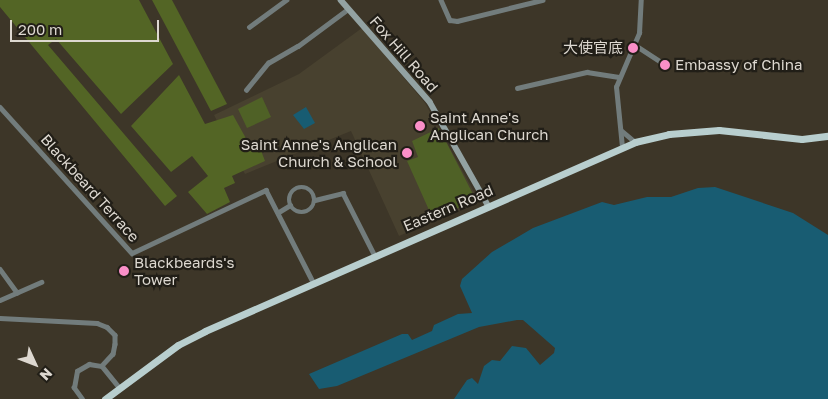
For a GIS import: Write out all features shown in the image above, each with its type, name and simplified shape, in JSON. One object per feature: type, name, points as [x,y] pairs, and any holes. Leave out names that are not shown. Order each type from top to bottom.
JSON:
[{"type":"highway","name":"Eastern Road","points":[[105,399],[178,345],[205,331],[374,254],[635,142],[669,134],[719,130],[802,139],[828,136]]},
{"type":"main road","name":"Fox Hill Road","points":[[340,0],[438,113],[488,205]]},
{"type":"street","points":[[249,27],[286,0]]},
{"type":"street","points":[[440,0],[450,20],[457,21],[542,0]]},
{"type":"street","points":[[622,147],[622,131],[615,98],[619,77],[635,45],[642,18],[641,0]]},
{"type":"street","points":[[246,90],[268,63],[298,46],[348,9]]},
{"type":"street","points":[[635,45],[666,65]]},
{"type":"street","points":[[517,88],[587,72],[619,77]]},
{"type":"street","name":"Blackbeard Terrace","points":[[0,107],[132,253],[139,252],[262,190],[269,192],[313,282]]},
{"type":"street","points":[[622,131],[635,142]]},
{"type":"street","points":[[297,188],[310,190],[315,200],[312,208],[304,213],[296,212],[290,205],[289,197],[297,188]]},
{"type":"street","points":[[315,200],[342,193],[374,254]]},
{"type":"street","points":[[279,212],[290,205]]},
{"type":"street","points":[[0,269],[17,292]]},
{"type":"street","points":[[0,300],[41,282]]},
{"type":"street","points":[[0,318],[96,323],[107,327],[115,335],[115,344],[113,354],[102,366]]},
{"type":"street","points":[[82,399],[74,388],[74,376],[89,364],[102,366],[120,388]]},
{"type":"shaded area","name":"Saint Anne's Anglican Church & School","points":[[362,28],[425,103],[479,201],[399,236],[351,131],[245,174],[214,115],[299,74]]},
{"type":"green space","points":[[0,0],[139,0],[173,64],[121,114],[56,39],[48,45],[177,196],[165,206],[0,7]]},
{"type":"green space","points":[[152,0],[172,0],[227,104],[211,111]]},
{"type":"green space","points":[[179,75],[205,124],[233,115],[248,142],[257,140],[265,161],[232,176],[235,183],[224,188],[230,202],[207,214],[188,192],[208,176],[192,156],[171,172],[131,126]]},
{"type":"green space","points":[[262,97],[271,117],[247,128],[238,109]]},
{"type":"green space","points":[[439,128],[476,200],[433,219],[407,161],[418,157],[412,141]]},
{"type":"water","points":[[306,107],[315,123],[304,129],[293,115]]},
{"type":"water","points":[[715,187],[793,213],[828,235],[828,399],[454,399],[467,380],[472,378],[478,384],[484,366],[492,360],[500,361],[512,346],[526,348],[540,365],[554,353],[555,348],[523,320],[479,327],[337,386],[319,389],[309,374],[402,334],[408,334],[412,340],[432,331],[434,325],[458,314],[472,313],[460,286],[462,279],[492,252],[533,228],[602,202],[614,205],[647,197],[671,197],[698,188]]},
{"type":"place","name":"大使官底","points":[[633,48]]},
{"type":"place","name":"Embassy of China","points":[[665,65]]},
{"type":"place","name":"Saint Anne's Anglican Church","points":[[420,126]]},
{"type":"place","name":"Saint Anne's Anglican Church & School","points":[[407,153]]},
{"type":"place","name":"Blackbeards's Tower","points":[[124,271]]}]
